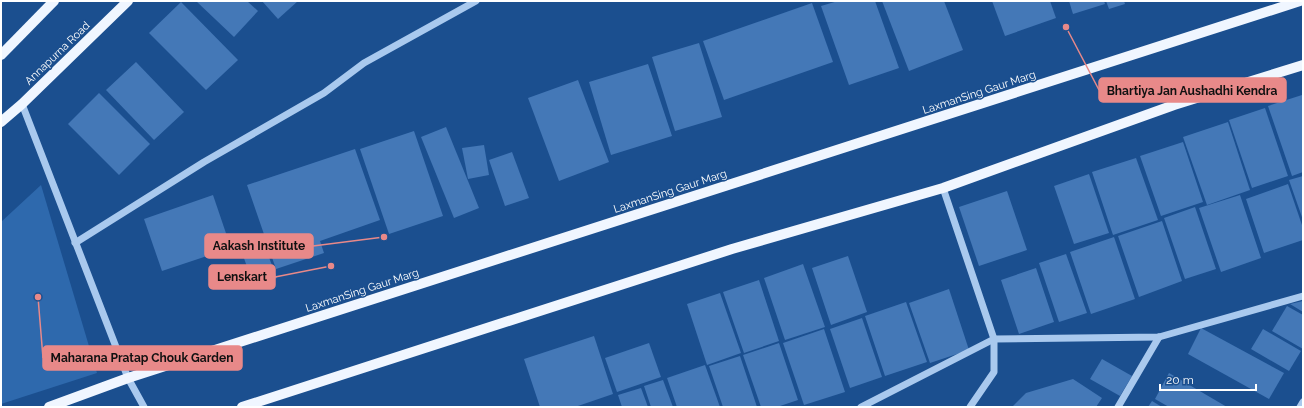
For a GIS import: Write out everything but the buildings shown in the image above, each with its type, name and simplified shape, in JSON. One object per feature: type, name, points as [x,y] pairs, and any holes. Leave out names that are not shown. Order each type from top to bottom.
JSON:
[{"type":"main road","points":[[1,55],[54,1]]},
{"type":"main road","name":"Annapurna Road","points":[[1,122],[22,104],[128,1]]},
{"type":"main road","name":"LaxmanSing Gaur Marg","points":[[49,407],[128,378],[1284,3],[1300,1]]},
{"type":"main road","points":[[242,407],[732,250],[943,188],[1174,105],[1303,65]]},
{"type":"street","points":[[75,243],[204,162],[324,92],[364,63],[476,1]]},
{"type":"street","points":[[22,104],[128,378],[144,407]]},
{"type":"street","points":[[943,188],[994,339],[994,372],[970,407]]},
{"type":"street","points":[[861,407],[994,339],[1159,337],[1303,296]]},
{"type":"street","points":[[1118,407],[1159,337]]},
{"type":"street","points":[[1300,407],[1303,402]]},
{"type":"shaded area","points":[[41,185],[97,373],[1,404],[1,222]]},
{"type":"place","name":"Bhartiya Jan Aushadhi Kendra","points":[[1066,27]]},
{"type":"place","name":"Aakash Institute","points":[[384,237]]},
{"type":"place","name":"Lenskart","points":[[331,266]]},
{"type":"place","name":"Maharana Pratap Chouk Garden","points":[[38,297]]}]
